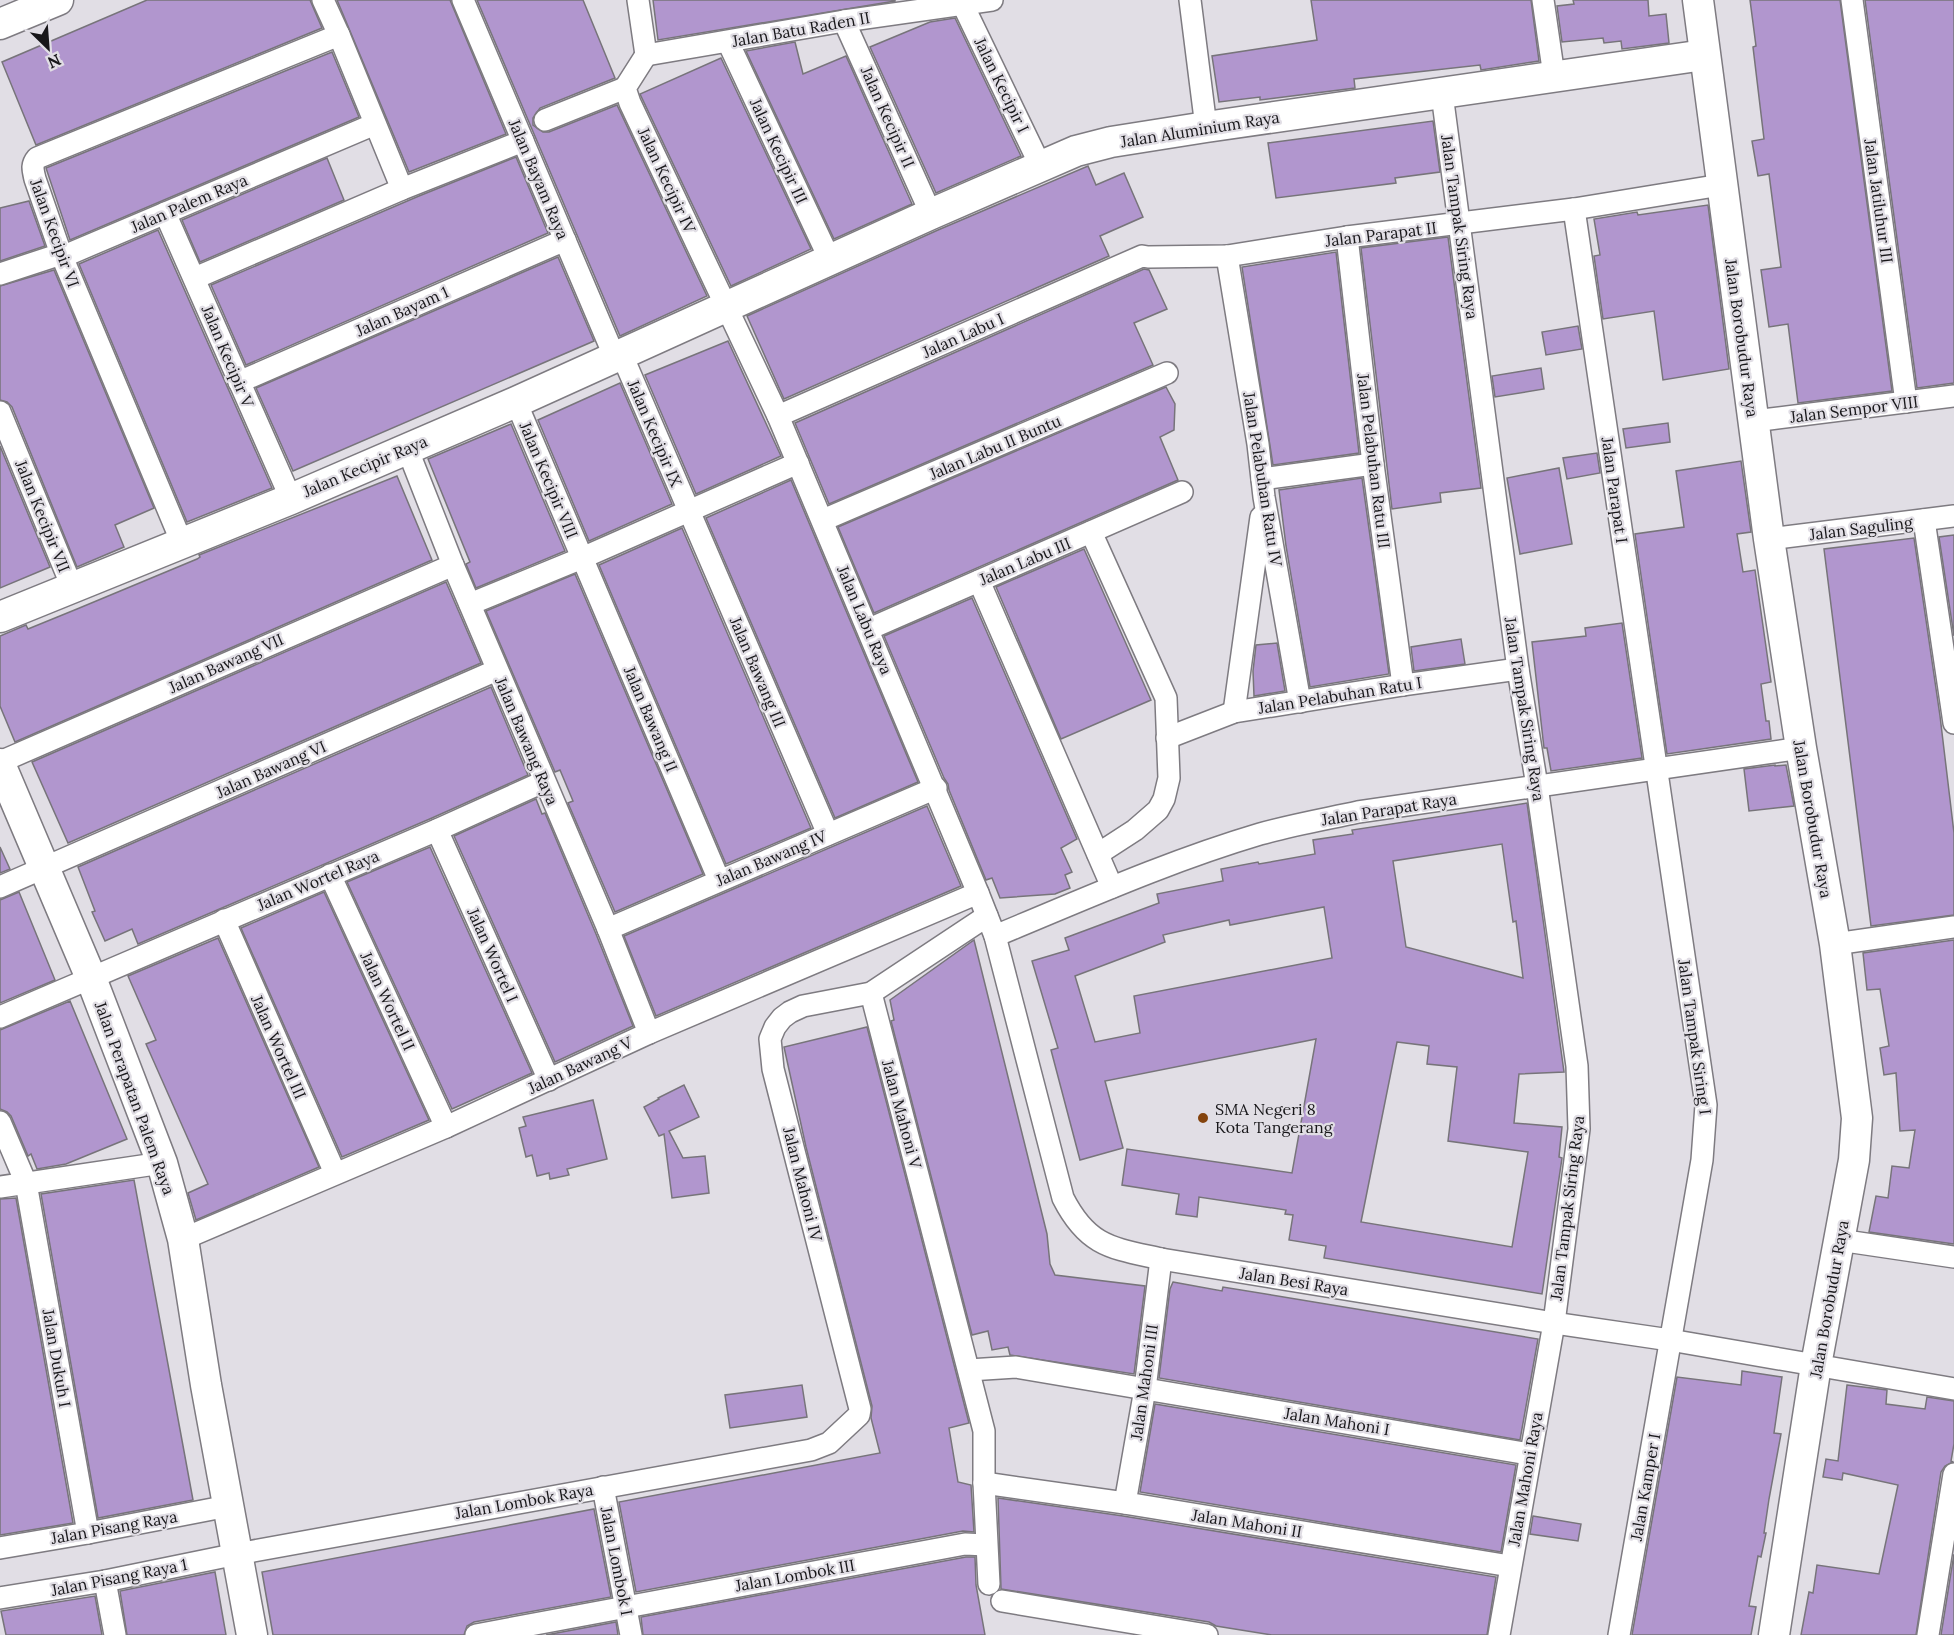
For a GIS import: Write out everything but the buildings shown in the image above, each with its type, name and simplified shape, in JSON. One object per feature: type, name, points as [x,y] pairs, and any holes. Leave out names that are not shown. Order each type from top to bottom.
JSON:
[{"type":"street","points":[[0,24],[58,0]]},
{"type":"street","points":[[323,0],[402,189]]},
{"type":"street","name":"Jalan Bayam Raya","points":[[463,0],[565,240],[618,356]]},
{"type":"street","points":[[545,120],[625,88],[646,55],[638,0]]},
{"type":"street","name":"Jalan Batu Raden II","points":[[646,55],[844,21],[992,0]]},
{"type":"street","points":[[1190,0],[1206,127]]},
{"type":"street","points":[[1543,0],[1554,76]]},
{"type":"street","name":"Jalan Borobudur Raya","points":[[1698,0],[1769,539],[1800,748],[1835,944],[1853,1083],[1857,1140],[1816,1365],[1774,1635]]},
{"type":"street","name":"Jalan Jatiluhur III","points":[[1851,0],[1906,402]]},
{"type":"street","name":"Jalan Kecipir I","points":[[963,5],[1040,165]]},
{"type":"street","name":"Jalan Kecipir II","points":[[844,21],[931,214]]},
{"type":"street","name":"Jalan Kecipir VI","points":[[182,543],[61,254],[32,167],[37,158],[339,35]]},
{"type":"street","name":"Jalan Kecipir III","points":[[728,42],[830,260]]},
{"type":"street","name":"Jalan Aluminium Raya","points":[[726,307],[1040,165],[1076,151],[1111,142],[1206,127],[1704,55]]},
{"type":"street","name":"Jalan Kecipir IV","points":[[625,88],[726,307]]},
{"type":"street","name":"Jalan Tampak Siring Raya","points":[[1442,94],[1518,669],[1577,1066],[1579,1129],[1554,1323]]},
{"type":"street","name":"Jalan Palem Raya","points":[[0,274],[61,254],[69,254],[375,124]]},
{"type":"street","points":[[195,278],[402,189],[523,141]]},
{"type":"street","name":"Jalan Parapat II","points":[[1148,257],[1227,255],[1347,237],[1574,209],[1721,185]]},
{"type":"street","name":"Jalan Parapat I","points":[[1574,209],[1656,770]]},
{"type":"street","name":"Jalan Kecipir V","points":[[165,213],[291,499]]},
{"type":"street","name":"Jalan Pelabuhan Ratu III","points":[[1347,237],[1373,464],[1404,685]]},
{"type":"street","name":"Jalan Bayam 1","points":[[239,382],[565,240]]},
{"type":"street","name":"Jalan Pelabuhan Ratu IV","points":[[1227,255],[1263,488],[1300,702]]},
{"type":"street","name":"Jalan Labu I","points":[[778,416],[1142,256],[1148,257]]},
{"type":"street","name":"Jalan Kecipir Raya","points":[[0,617],[291,499],[516,402],[726,307]]},
{"type":"street","name":"Jalan Labu Raya","points":[[726,307],[778,416],[936,788],[991,926]]},
{"type":"street","name":"Jalan Kecipir IX","points":[[618,356],[688,510]]},
{"type":"street","name":"Jalan Labu II Buntu","points":[[822,520],[1167,373]]},
{"type":"street","name":"Jalan Sempor VIII","points":[[1754,422],[1954,396]]},
{"type":"street","name":"Jalan Kecipir VIII","points":[[516,402],[582,558]]},
{"type":"street","name":"Jalan Kecipir VII","points":[[0,412],[72,587]]},
{"type":"street","name":"Jalan Bawang Raya","points":[[407,448],[453,565],[543,782],[608,929],[649,1033]]},
{"type":"street","points":[[470,604],[582,558],[798,463]]},
{"type":"street","points":[[1234,712],[1263,488],[1373,464]]},
{"type":"street","name":"Jalan Labu III","points":[[869,629],[1182,492]]},
{"type":"street","name":"Jalan Bawang III","points":[[688,510],[828,834]]},
{"type":"street","name":"Jalan Saguling","points":[[1769,539],[1954,516]]},
{"type":"street","points":[[1924,520],[1954,723]]},
{"type":"street","points":[[1091,532],[1166,698],[1169,778],[1164,799],[1147,821],[1098,854]]},
{"type":"street","name":"Jalan Bawang II","points":[[582,558],[719,880]]},
{"type":"street","name":"Jalan Bawang VII","points":[[0,763],[453,565]]},
{"type":"street","points":[[979,581],[1112,887]]},
{"type":"street","name":"Jalan Pelabuhan Ratu I","points":[[1167,738],[1234,712],[1518,669]]},
{"type":"street","name":"Jalan Bawang VI","points":[[0,887],[497,670]]},
{"type":"street","name":"Jalan Parapat Raya","points":[[991,926],[1112,887],[1260,835],[1310,822],[1359,812],[1800,748]]},
{"type":"street","name":"Jalan Perapatan Palem Raya","points":[[0,763],[92,978],[162,1163],[183,1239],[189,1287],[232,1527]]},
{"type":"street","name":"Jalan Tampak Siring I","points":[[1656,770],[1706,1105],[1702,1160],[1670,1340]]},
{"type":"street","name":"Jalan Wortel Raya","points":[[0,1017],[437,830],[543,782]]},
{"type":"street","name":"Jalan Bawang IV","points":[[608,929],[936,788]]},
{"type":"street","name":"Jalan Wortel I","points":[[437,830],[549,1080]]},
{"type":"street","name":"Jalan Wortel II","points":[[330,875],[446,1127]]},
{"type":"street","name":"Jalan Bawang V","points":[[183,1239],[446,1127],[649,1033],[978,893]]},
{"type":"street","name":"Jalan Wortel III","points":[[224,920],[335,1173]]},
{"type":"street","points":[[872,993],[991,926]]},
{"type":"street","name":"Jalan Besi Raya","points":[[991,926],[1063,1198],[1073,1217],[1085,1232],[1100,1241],[1119,1249],[1161,1259],[1670,1340],[1954,1389]]},
{"type":"street","points":[[1835,944],[1954,927]]},
{"type":"street","name":"Jalan Mahoni V","points":[[872,993],[984,1431],[984,1483],[976,1545],[996,1593],[1149,1630]]},
{"type":"street","name":"Jalan Mahoni IV","points":[[837,1436],[859,1415],[860,1409],[773,1069],[769,1044],[775,1027],[782,1017],[796,1008],[872,993]]},
{"type":"street","name":"Jalan Dukuh I","points":[[0,1122],[26,1183],[88,1533]]},
{"type":"street","points":[[0,1187],[162,1163]]},
{"type":"street","points":[[1839,1240],[1954,1257]]},
{"type":"street","name":"Jalan Mahoni III","points":[[1125,1503],[1144,1389],[1161,1259]]},
{"type":"street","name":"Jalan Mahoni Raya","points":[[1498,1635],[1554,1323]]},
{"type":"street","name":"Jalan Kamper I","points":[[1619,1635],[1670,1340]]},
{"type":"street","points":[[969,1370],[1016,1367],[1144,1389]]},
{"type":"street","name":"Jalan Mahoni I","points":[[1144,1389],[1529,1454]]},
{"type":"street","name":"Jalan Lombok Raya","points":[[232,1527],[603,1487],[811,1450],[822,1447],[837,1436]]},
{"type":"street","points":[[1928,1635],[1954,1474]]},
{"type":"street","name":"Jalan Mahoni II","points":[[984,1483],[1125,1503],[1510,1566]]},
{"type":"street","name":"Jalan Lombok I","points":[[603,1487],[631,1635]]},
{"type":"street","points":[[232,1527],[252,1635]]},
{"type":"street","name":"Jalan Pisang Raya","points":[[0,1548],[88,1533],[232,1527]]},
{"type":"street","name":"Jalan Pisang Raya 1","points":[[0,1598],[105,1581],[232,1527]]},
{"type":"street","name":"Jalan Lombok III","points":[[476,1635],[626,1606],[976,1545]]},
{"type":"street","points":[[105,1581],[115,1635]]},
{"type":"street","points":[[1149,1630],[1207,1635]]},
{"type":"place","name":"SMA Negeri 8 Kota Tangerang","points":[[1203,1118]]}]
